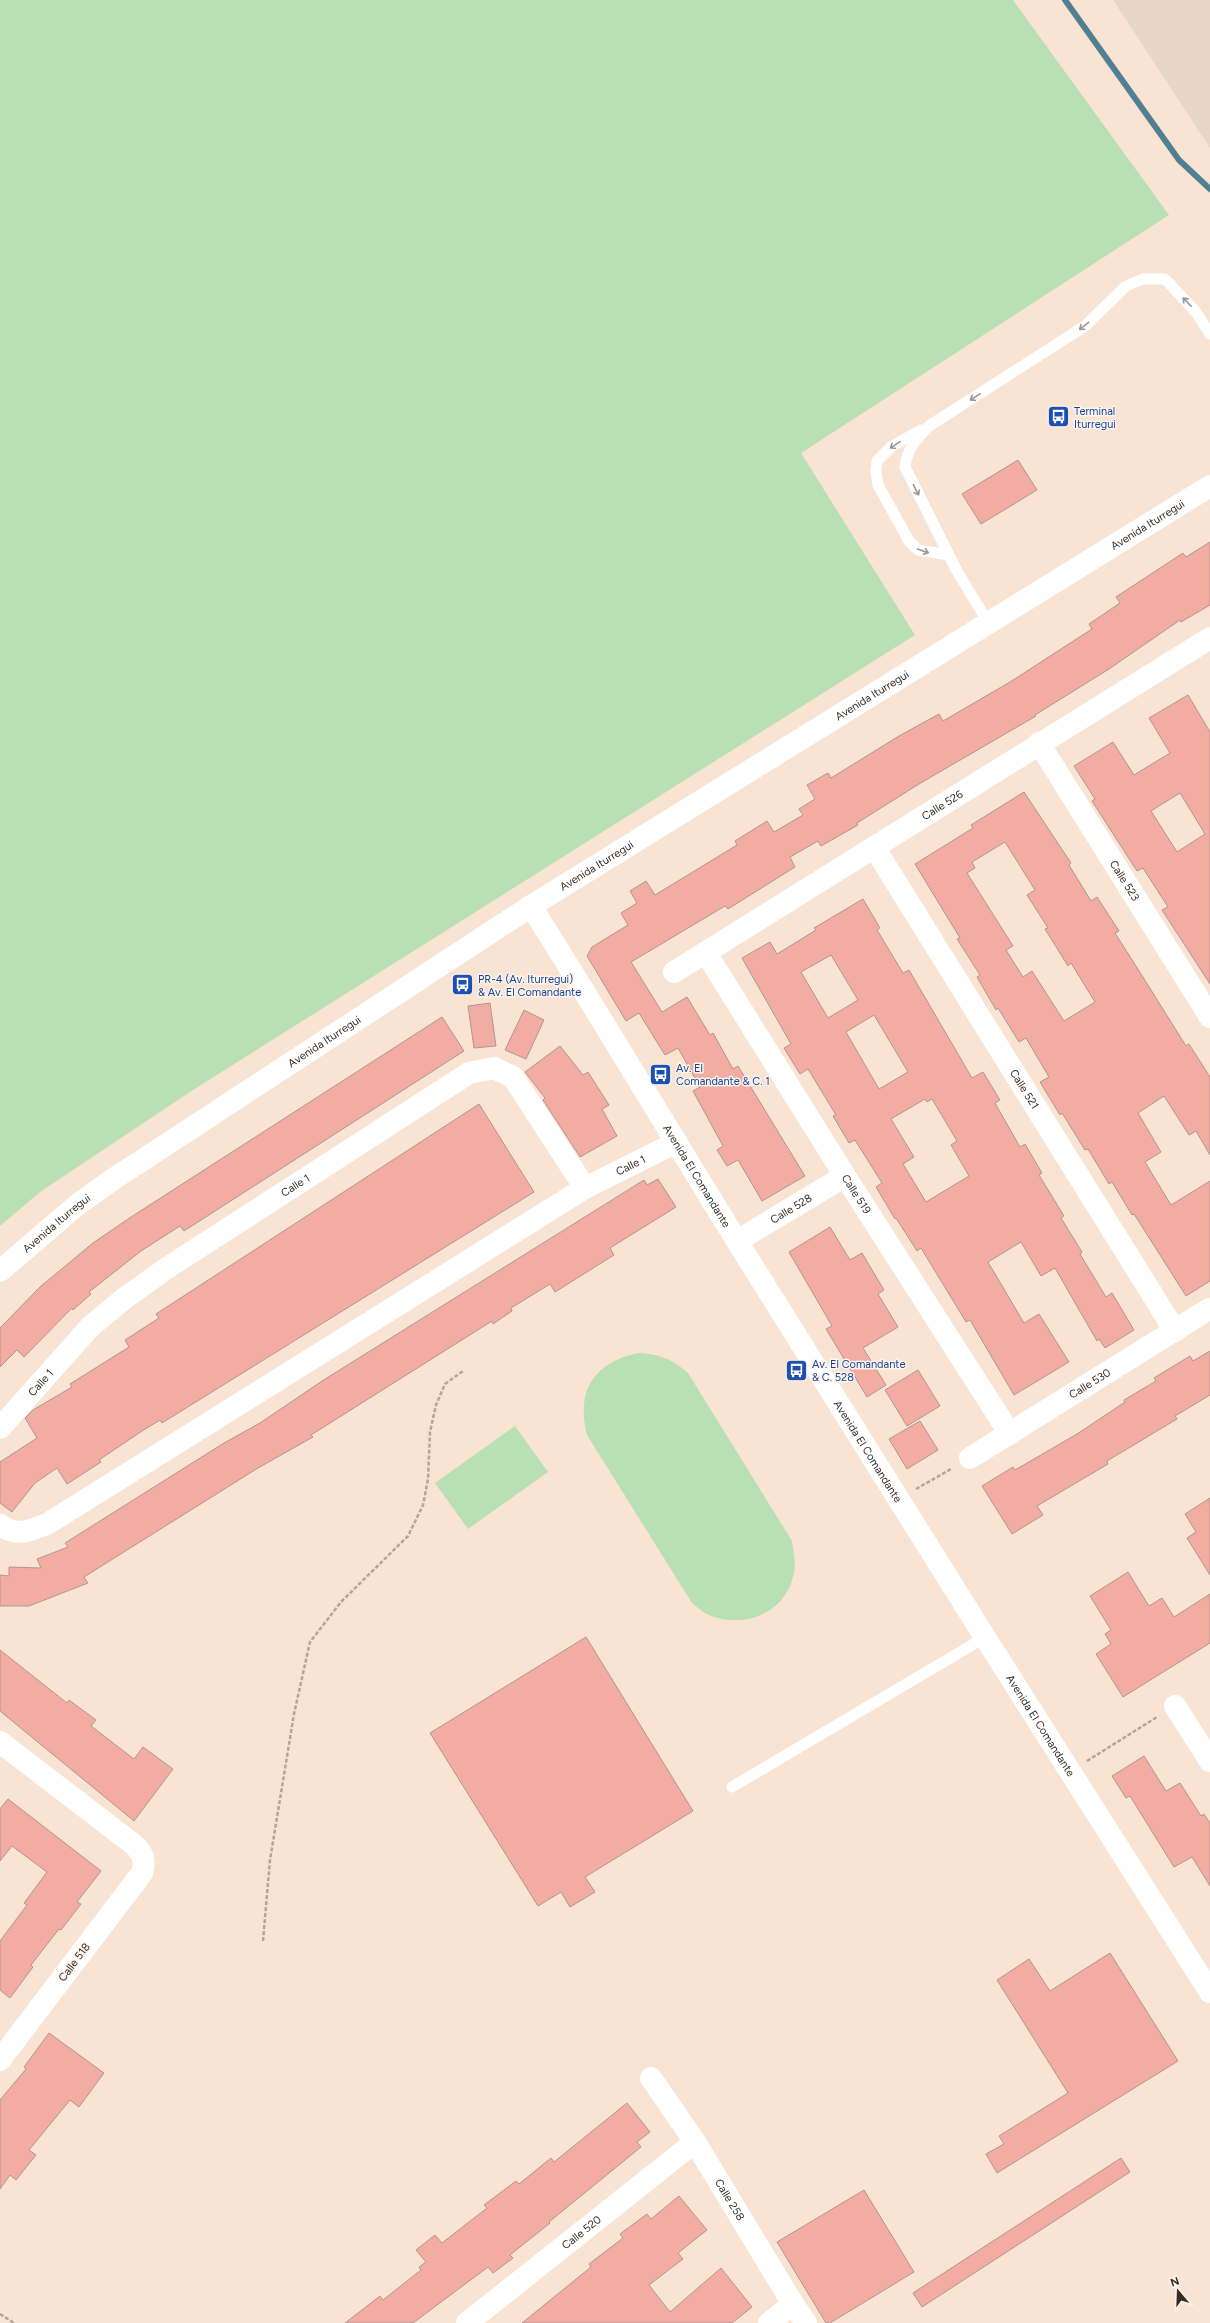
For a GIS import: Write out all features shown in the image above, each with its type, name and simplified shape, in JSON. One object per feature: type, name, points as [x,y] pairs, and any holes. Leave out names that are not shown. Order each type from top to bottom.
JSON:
[{"type":"street","name":"Avenida Iturregui","points":[[0,1271],[71,1210],[112,1180],[531,906],[1210,486]]},
{"type":"street","name":"Calle 526","points":[[674,972],[1039,743],[1208,644]]},
{"type":"street","name":"Calle 523","points":[[1039,743],[1210,1017]]},
{"type":"street","name":"Calle 521","points":[[874,847],[1175,1331]]},
{"type":"street","name":"Avenida El Comandante","points":[[531,906],[984,1638],[1210,1992]]},
{"type":"street","name":"Calle 519","points":[[706,953],[844,1176],[1010,1434]]},
{"type":"street","name":"Calle 1","points":[[0,1428],[92,1326],[125,1298],[174,1264],[469,1074],[494,1068],[513,1077],[585,1188]]},
{"type":"street","name":"Calle 1","points":[[0,1526],[17,1534],[47,1524],[585,1188],[677,1142]]},
{"type":"street","name":"Calle 528","points":[[737,1241],[844,1176]]},
{"type":"street","name":"Calle 530","points":[[970,1458],[1210,1310]]},
{"type":"street","points":[[1175,1706],[1210,1762]]},
{"type":"street","name":"Calle 518","points":[[0,2060],[142,1873],[145,1863],[142,1852],[133,1844],[2,1747]]},
{"type":"street","name":"Calle 258","points":[[651,2078],[695,2142],[792,2304],[806,2323]]},
{"type":"street","name":"Calle 520","points":[[467,2323],[695,2142]]},
{"type":"street","points":[[769,2323],[792,2304]]},
{"type":"lane","points":[[949,555],[918,550],[909,541],[878,485],[876,472],[877,461],[892,446],[929,426],[1085,326],[1126,286],[1143,280],[1165,279],[1196,312],[1210,334]]},
{"type":"lane","points":[[929,426],[916,438],[906,454],[904,468],[949,555],[989,624]]},
{"type":"lane","points":[[732,1787],[984,1638]]},
{"type":"path","points":[[263,1941],[270,1860],[294,1714],[310,1642],[341,1602],[408,1536],[423,1505],[428,1479],[430,1432],[436,1405],[445,1384],[463,1370]]},
{"type":"path","points":[[898,1499],[970,1458]]},
{"type":"path","points":[[1070,1772],[1175,1706]]},
{"type":"path","points":[[0,2314],[14,2323]]},
{"type":"shaded area","points":[[1113,0],[1210,0],[1210,148]]},
{"type":"green space","points":[[0,0],[1013,0],[1169,215],[801,453],[915,635],[193,1090],[40,1192],[0,1226]]},
{"type":"green space","points":[[638,1353],[665,1358],[688,1373],[792,1541],[795,1560],[794,1575],[787,1592],[770,1610],[759,1616],[747,1619],[721,1619],[707,1614],[692,1603],[587,1435],[584,1419],[584,1405],[586,1392],[592,1381],[599,1372],[610,1364]]},
{"type":"green space","points":[[515,1426],[548,1472],[468,1529],[435,1483]]},
{"type":"building","points":[[1018,460],[1037,490],[981,524],[962,494]]},
{"type":"building","points":[[1210,542],[1210,605],[1181,622],[1180,620],[1109,669],[1035,715],[1036,716],[919,784],[857,823],[858,825],[821,846],[818,841],[790,857],[795,867],[728,909],[725,906],[631,962],[662,1012],[687,997],[710,1035],[713,1033],[733,1069],[738,1066],[805,1176],[762,1201],[738,1160],[727,1166],[717,1150],[723,1146],[693,1091],[700,1087],[678,1048],[665,1055],[639,1013],[626,1021],[587,956],[592,947],[628,925],[621,913],[637,903],[630,891],[646,881],[655,895],[737,845],[735,841],[767,821],[774,832],[803,815],[799,809],[815,799],[807,785],[828,773],[831,778],[899,736],[939,714],[943,721],[1010,682],[1092,629],[1089,624],[1120,603],[1116,597],[1183,553],[1186,557]]},
{"type":"building","points":[[1188,695],[1210,732],[1210,984],[1162,910],[1168,907],[1143,868],[1137,871],[1092,801],[1095,799],[1074,766],[1113,742],[1134,775],[1170,753],[1149,718]],"holes":[[[1180,793],[1205,834],[1177,852],[1151,811]]]},
{"type":"building","points":[[1024,792],[1071,863],[1069,865],[1091,901],[1097,897],[1119,931],[1115,933],[1186,1046],[1189,1044],[1210,1077],[1210,1155],[1196,1131],[1189,1135],[1164,1096],[1138,1113],[1161,1152],[1145,1162],[1171,1205],[1210,1181],[1210,1281],[1186,1296],[1112,1182],[1109,1184],[1088,1149],[1085,1150],[1062,1113],[1060,1115],[1040,1082],[1049,1077],[1026,1038],[1019,1042],[998,1008],[996,1010],[977,977],[980,975],[957,939],[960,938],[915,864],[973,828],[971,825]],"holes":[[[1005,842],[1035,890],[1027,895],[1048,928],[1045,929],[1068,966],[1071,963],[1095,1002],[1064,1021],[1032,971],[1023,977],[1006,950],[1013,946],[967,873],[975,868],[972,862]]]},
{"type":"building","points":[[863,899],[880,928],[877,930],[903,973],[909,970],[972,1078],[983,1072],[1000,1100],[995,1103],[1020,1147],[1025,1144],[1042,1173],[1039,1175],[1064,1216],[1061,1218],[1082,1252],[1080,1254],[1106,1297],[1112,1293],[1134,1330],[1105,1348],[1099,1339],[1097,1341],[1055,1268],[1041,1276],[1021,1242],[988,1262],[1024,1323],[1039,1314],[1069,1362],[1014,1395],[970,1320],[966,1322],[921,1248],[917,1251],[896,1218],[895,1219],[876,1187],[882,1183],[855,1140],[849,1143],[833,1116],[836,1115],[808,1069],[800,1074],[784,1048],[791,1044],[742,958],[770,942],[777,954],[816,930],[814,928]],"holes":[[[831,955],[858,1000],[828,1018],[801,972]],[[874,1015],[908,1072],[879,1089],[846,1032]],[[925,1099],[927,1102],[932,1099],[957,1141],[951,1145],[969,1176],[926,1202],[903,1164],[914,1157],[891,1119]]]},
{"type":"building","points":[[490,1003],[496,1046],[474,1048],[468,1006]]},
{"type":"building","points":[[524,1010],[544,1020],[526,1059],[505,1050]]},
{"type":"building","points":[[442,1017],[464,1051],[184,1231],[180,1226],[141,1251],[89,1292],[91,1294],[73,1310],[72,1308],[24,1357],[17,1350],[0,1367],[0,1328],[40,1287],[93,1243]]},
{"type":"building","points":[[560,1046],[583,1075],[588,1072],[609,1105],[602,1109],[617,1136],[580,1157],[543,1100],[545,1098],[525,1072]]},
{"type":"building","points":[[479,1104],[534,1192],[162,1423],[160,1420],[142,1431],[99,1460],[101,1462],[67,1484],[57,1468],[35,1483],[12,1512],[0,1503],[0,1462],[37,1438],[25,1418],[33,1410],[72,1387],[70,1384],[129,1347],[125,1340],[159,1318],[156,1314]]},
{"type":"building","points":[[658,1179],[676,1207],[610,1248],[614,1255],[555,1292],[550,1284],[511,1308],[512,1311],[493,1324],[492,1321],[311,1435],[313,1437],[258,1468],[84,1577],[88,1583],[29,1606],[0,1606],[0,1575],[9,1576],[9,1567],[41,1568],[37,1559],[68,1547],[65,1543],[224,1443],[260,1423],[322,1381],[644,1180],[647,1185]]},
{"type":"building","points":[[830,1227],[850,1260],[862,1253],[884,1290],[878,1294],[898,1327],[863,1348],[886,1385],[867,1397],[826,1329],[832,1326],[789,1252]]},
{"type":"building","points":[[1210,1351],[1210,1395],[1175,1416],[1177,1419],[1107,1461],[1108,1464],[1037,1506],[1043,1515],[1012,1534],[982,1486],[1013,1467],[1015,1470],[1077,1434],[1125,1402],[1124,1400],[1156,1381],[1154,1378],[1190,1356],[1193,1361]]},
{"type":"building","points":[[918,1370],[940,1406],[907,1426],[885,1390]]},
{"type":"building","points":[[920,1421],[938,1450],[907,1469],[889,1439]]},
{"type":"building","points":[[1210,1498],[1210,1575],[1187,1538],[1196,1532],[1185,1514]]},
{"type":"building","points":[[1128,1572],[1149,1606],[1162,1598],[1174,1617],[1210,1594],[1210,1643],[1123,1697],[1096,1654],[1111,1644],[1105,1634],[1111,1630],[1090,1596]]},
{"type":"building","points":[[586,1637],[693,1811],[585,1877],[595,1892],[570,1907],[561,1892],[538,1906],[430,1733]]},
{"type":"building","points":[[0,1650],[67,1703],[69,1700],[96,1720],[91,1726],[134,1759],[143,1747],[173,1769],[134,1821],[0,1711]]},
{"type":"building","points":[[1144,1756],[1166,1791],[1180,1783],[1201,1816],[1204,1814],[1210,1823],[1210,1886],[1192,1857],[1174,1867],[1130,1796],[1126,1798],[1112,1776]]},
{"type":"building","points":[[8,1799],[101,1871],[77,1902],[81,1904],[31,1965],[33,1967],[10,1998],[0,1990],[0,1941],[27,1905],[24,1903],[47,1872],[12,1846],[0,1861],[0,1809]]},
{"type":"building","points":[[1110,1953],[1178,2061],[997,2173],[986,2154],[1004,2144],[999,2136],[1068,2093],[997,1980],[1029,1959],[1050,1991]]},
{"type":"building","points":[[49,2033],[104,2073],[79,2107],[70,2100],[29,2150],[36,2155],[16,2180],[10,2175],[0,2189],[0,2100],[26,2069],[24,2067]]},
{"type":"building","points":[[627,2103],[650,2132],[637,2142],[641,2147],[510,2255],[513,2258],[493,2273],[488,2267],[413,2323],[345,2323],[380,2296],[383,2300],[421,2270],[419,2267],[426,2262],[416,2250],[435,2235],[442,2243],[487,2208],[484,2205],[516,2181],[519,2184],[551,2158],[554,2162]]},
{"type":"building","points":[[1121,2158],[1130,2172],[922,2307],[913,2293]]},
{"type":"building","points":[[864,2190],[914,2272],[830,2323],[826,2323],[777,2242]]},
{"type":"building","points":[[679,2196],[707,2230],[678,2253],[683,2259],[649,2285],[670,2312],[721,2268],[752,2307],[732,2323],[522,2323],[591,2267],[589,2264],[623,2238],[620,2234],[647,2214],[651,2219]]},
{"type":"waterway","points":[[1065,0],[1179,160],[1210,189]]},
{"type":"place","name":"Terminal Iturregui","points":[[1058,417]]},
{"type":"place","name":"PR-4 (Av. Iturregui) & Av. El Comandante","points":[[463,985]]},
{"type":"place","name":"Av. El Comandante & C. 1","points":[[661,1074]]},
{"type":"place","name":"Av. El Comandante & C. 528","points":[[797,1370]]}]
